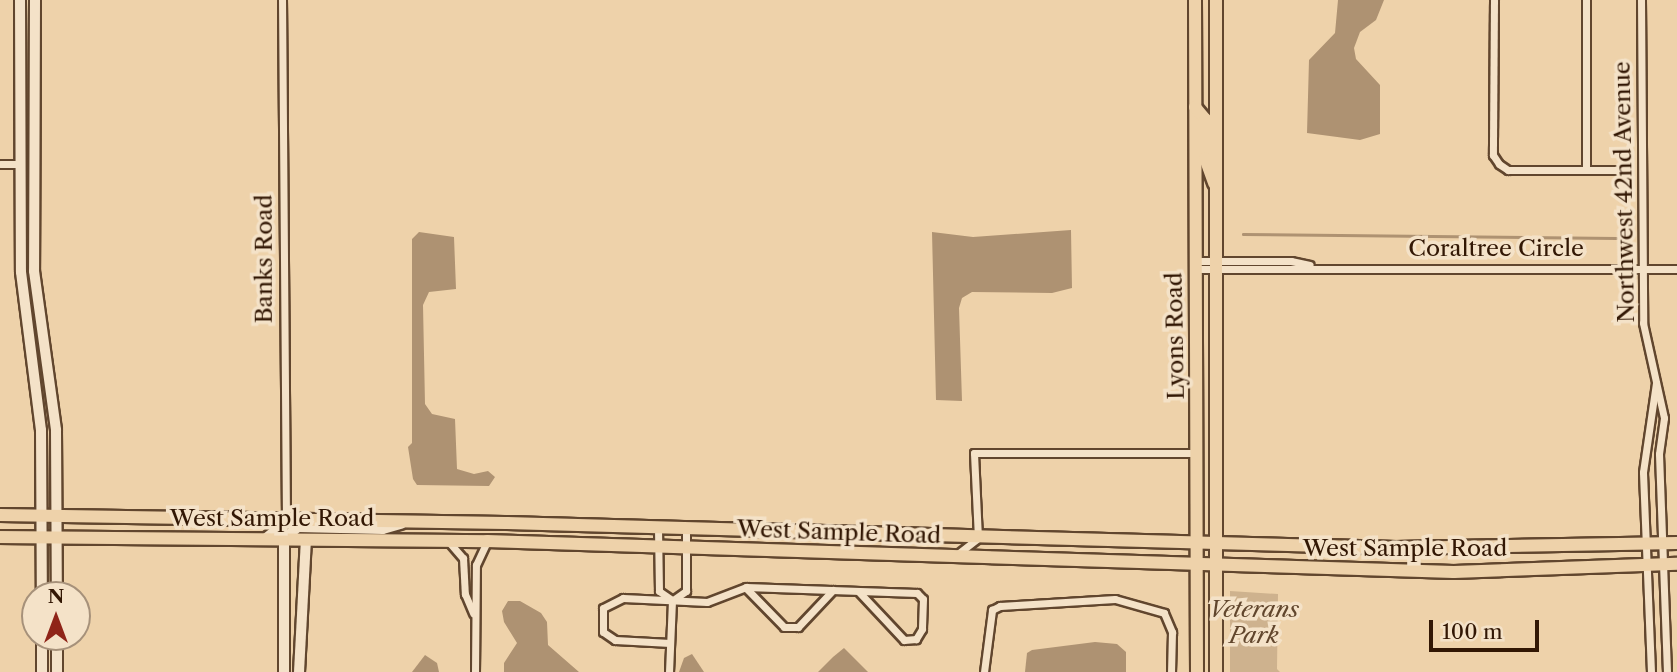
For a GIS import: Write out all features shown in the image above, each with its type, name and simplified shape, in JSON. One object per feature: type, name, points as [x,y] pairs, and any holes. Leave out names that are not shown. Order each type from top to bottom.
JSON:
[{"type":"main road","name":"Lyons Road","points":[[1195,0],[1197,672]]},
{"type":"main road","name":"Lyons Road","points":[[1216,0],[1216,672]]},
{"type":"main road","points":[[1195,107],[1205,119],[1205,158],[1218,194]]},
{"type":"main road","name":"West Sample Road","points":[[0,515],[286,519],[1215,544],[1461,548],[1677,543]]},
{"type":"main road","name":"West Sample Road","points":[[0,537],[487,541],[1454,572],[1677,564]]},
{"type":"street","points":[[20,0],[23,312],[38,392],[42,581]]},
{"type":"street","points":[[35,0],[33,164],[37,310],[53,390],[57,581]]},
{"type":"street","name":"Banks Road","points":[[282,0],[286,519]]},
{"type":"street","points":[[1494,0],[1493,155],[1499,164],[1508,170],[1617,170]]},
{"type":"street","points":[[1586,0],[1586,170]]},
{"type":"street","name":"Northwest 42nd Avenue","points":[[1641,0],[1645,181],[1643,323],[1664,418],[1659,454],[1660,544],[1654,565],[1651,672]]},
{"type":"street","points":[[0,164],[33,164]]},
{"type":"street","name":"Coraltree Circle","points":[[1196,265],[1291,261],[1314,266],[1677,269]]},
{"type":"street","name":"Northwest 42nd Avenue","points":[[1656,382],[1644,455],[1646,544],[1654,565],[1667,672]]},
{"type":"street","points":[[953,558],[978,538],[974,453],[1198,453]]},
{"type":"street","points":[[257,539],[274,532],[286,519]]},
{"type":"street","points":[[284,672],[284,539],[298,527],[383,529],[410,522]]},
{"type":"street","points":[[658,528],[659,591],[672,600]]},
{"type":"street","points":[[672,600],[686,591],[686,529]]},
{"type":"street","points":[[299,672],[306,539]]},
{"type":"street","points":[[448,541],[463,558],[465,594],[475,618]]},
{"type":"street","points":[[475,672],[476,565],[487,541]]},
{"type":"street","points":[[746,587],[784,627],[798,627],[833,590]]},
{"type":"street","points":[[670,643],[615,640],[604,632],[600,620],[603,608],[623,598],[707,602],[746,587],[917,593],[923,599],[922,629],[916,639],[904,640],[858,591]]},
{"type":"street","points":[[984,672],[992,610],[1115,599],[1164,613],[1172,632],[1171,672]]},
{"type":"street","points":[[669,672],[672,600]]},
{"type":"street","points":[[42,651],[42,672]]},
{"type":"street","points":[[57,651],[57,672]]},
{"type":"green space","name":"Veterans Park","points":[[1230,591],[1278,594],[1277,669],[1280,672],[1230,672]]},
{"type":"shaded area","points":[[1338,0],[1384,0],[1376,20],[1360,32],[1354,48],[1356,59],[1380,85],[1380,134],[1360,140],[1307,133],[1309,60],[1335,33]]},
{"type":"shaded area","points":[[1071,230],[1072,288],[1052,293],[972,292],[962,298],[959,308],[962,401],[936,400],[932,232],[973,237]]},
{"type":"shaded area","points":[[419,232],[454,237],[456,289],[429,292],[423,305],[425,404],[432,414],[455,419],[457,469],[474,474],[488,471],[495,477],[489,486],[417,485],[413,479],[408,447],[412,443],[412,239]]},
{"type":"shaded area","points":[[508,601],[520,601],[541,613],[547,622],[548,645],[579,672],[504,672],[504,663],[517,643],[504,622],[502,611]]},
{"type":"shaded area","points":[[1095,642],[1117,644],[1126,652],[1126,672],[1025,672],[1027,653],[1032,650]]},
{"type":"shaded area","points":[[844,648],[868,672],[818,672],[833,657]]},
{"type":"shaded area","points":[[692,654],[704,672],[679,672],[684,658]]},
{"type":"shaded area","points":[[425,655],[437,663],[439,672],[412,672]]},
{"type":"waterway","points":[[1243,234],[1616,238]]}]
